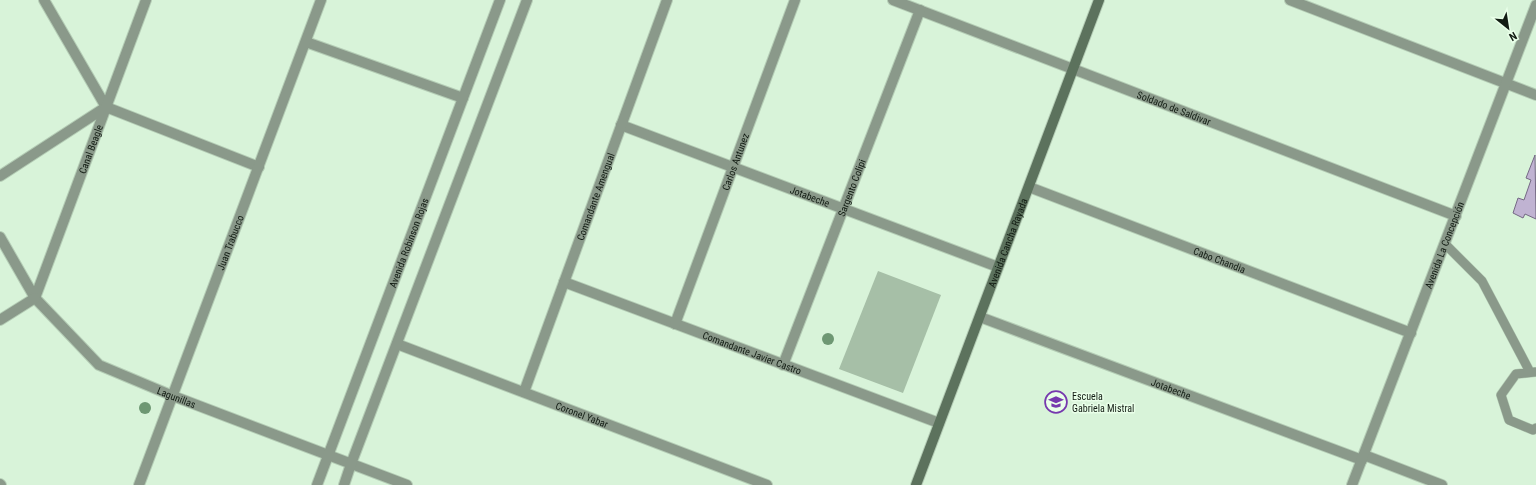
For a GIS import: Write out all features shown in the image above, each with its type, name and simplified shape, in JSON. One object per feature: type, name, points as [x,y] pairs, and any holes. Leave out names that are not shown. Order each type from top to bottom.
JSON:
[{"type":"street","points":[[44,0],[106,107],[259,167]]},
{"type":"street","name":"Canal Beagle","points":[[35,298],[146,0]]},
{"type":"street","name":"Juan Trabucco","points":[[139,485],[321,0]]},
{"type":"street","name":"Avenida Robinson Rojas","points":[[317,485],[500,0]]},
{"type":"street","points":[[344,485],[527,0]]},
{"type":"street","name":"Comandante Amengual","points":[[524,392],[667,0]]},
{"type":"street","name":"Carlos Antunez","points":[[675,324],[795,0]]},
{"type":"street","name":"Soldado de Saldivar","points":[[893,0],[1074,68],[1456,216]]},
{"type":"street","name":"Avenida Cancha Rayada","points":[[916,485],[1099,0]]},
{"type":"street","points":[[1290,0],[1536,95]]},
{"type":"street","name":"Avenida La Concepción","points":[[1352,485],[1536,5]]},
{"type":"street","name":"Sargento Colipi","points":[[783,365],[920,10]]},
{"type":"street","points":[[306,42],[463,98]]},
{"type":"street","points":[[0,176],[106,107]]},
{"type":"street","name":"Jotabeche","points":[[621,125],[998,267]]},
{"type":"street","name":"Cabo Chandia","points":[[1029,187],[1410,333]]},
{"type":"street","name":"Lagunillas","points":[[0,237],[35,298],[99,365],[173,396],[407,485]]},
{"type":"street","name":"Comandante Javier Castro","points":[[564,282],[939,423]]},
{"type":"street","points":[[0,320],[35,298]]},
{"type":"street","name":"Jotabeche","points":[[980,317],[1363,458],[1442,485]]},
{"type":"street","name":"Coronel Yabar","points":[[397,344],[767,485]]},
{"type":"lane","points":[[1445,244],[1482,281],[1533,372],[1516,374],[1501,395],[1509,420],[1533,430],[1536,428]]},
{"type":"green space","points":[[878,271],[941,295],[903,393],[839,369]]},
{"type":"building","points":[[1535,155],[1536,219],[1525,214],[1523,218],[1513,213],[1518,198],[1524,200],[1531,180],[1526,178]]},
{"type":"place","name":"Escuela Gabriela Mistral","points":[[1056,402]]}]
